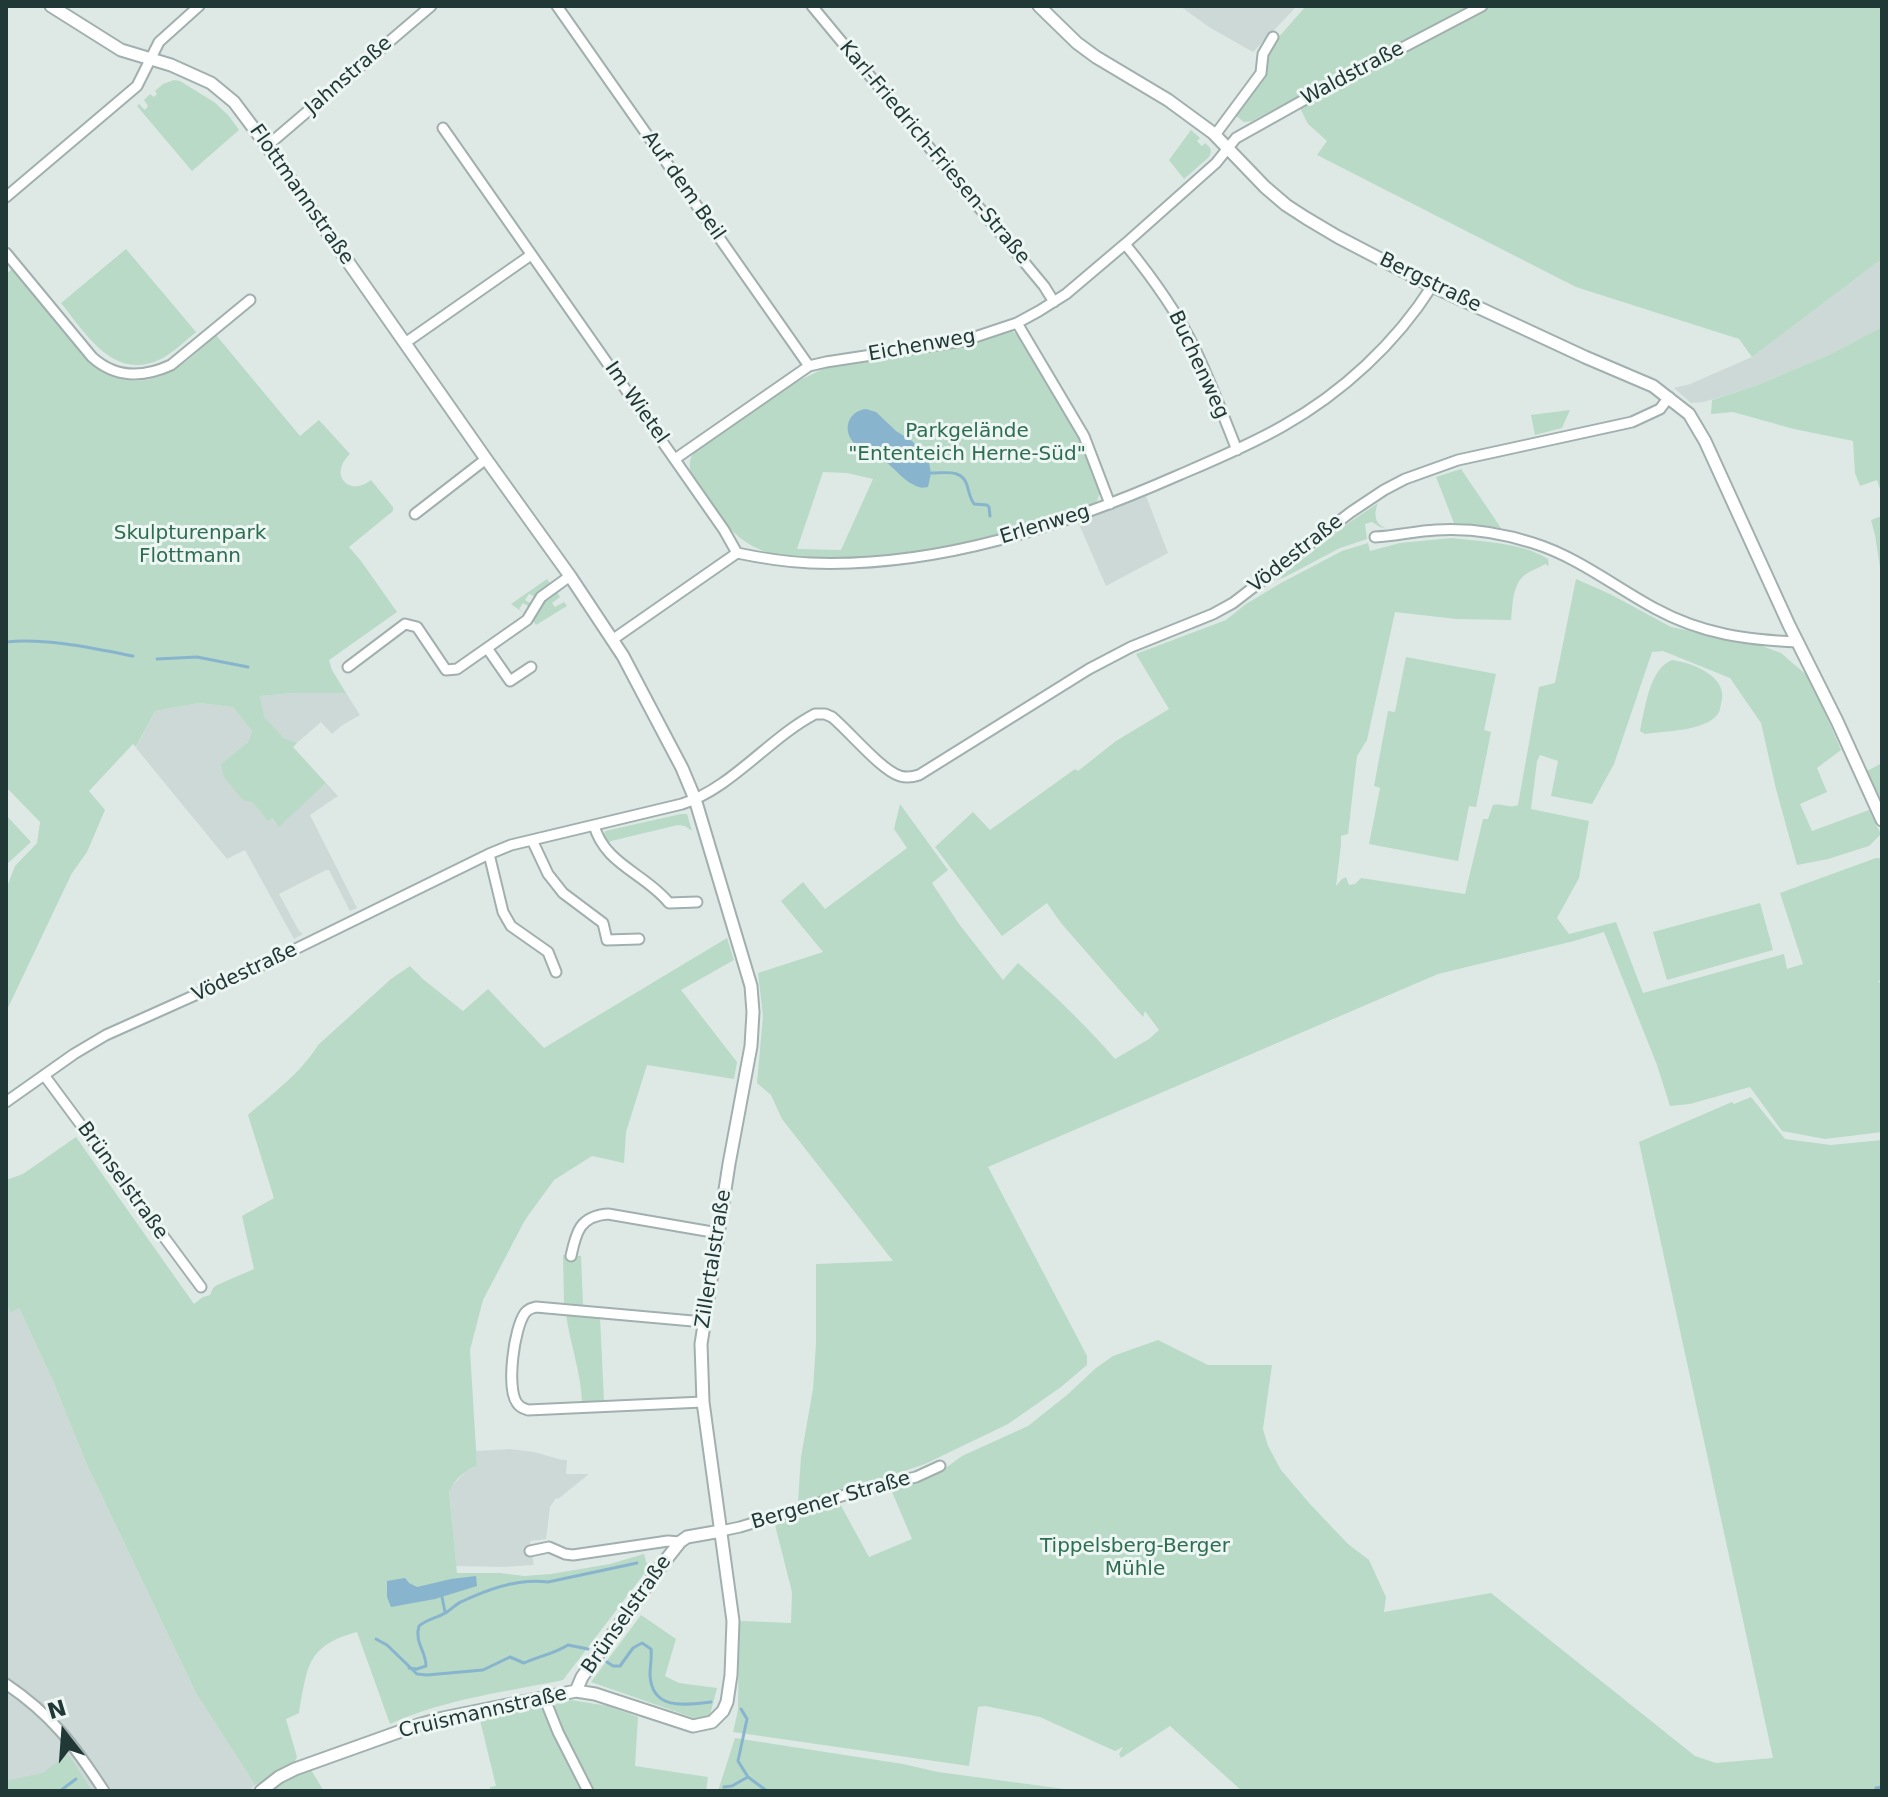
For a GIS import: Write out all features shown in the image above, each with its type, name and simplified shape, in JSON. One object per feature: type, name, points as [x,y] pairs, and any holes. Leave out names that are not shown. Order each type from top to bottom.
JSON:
[{"type":"street","name":"Flottmannstraße","points":[[51,6],[121,50],[183,69],[211,83],[234,102],[570,576],[612,640],[682,768],[695,799]]},
{"type":"street","points":[[6,197],[137,86],[149,58],[164,36],[199,6]]},
{"type":"street","name":"Jahnstraße","points":[[267,146],[431,6]]},
{"type":"street","name":"Auf dem Beil","points":[[557,6],[809,366]]},
{"type":"street","name":"Karl-Friedrich-Friesen-Straße","points":[[812,6],[1054,302]]},
{"type":"street","name":"Bergstraße","points":[[1039,6],[1096,57],[1168,100],[1215,135],[1286,205],[1338,237],[1432,286],[1653,386],[1669,397]]},
{"type":"street","name":"Waldstraße","points":[[1227,148],[1236,138],[1482,6]]},
{"type":"street","points":[[1215,135],[1261,73],[1263,54],[1273,37]]},
{"type":"street","name":"Im Wietel","points":[[443,128],[675,459],[737,553]]},
{"type":"street","name":"Eichenweg","points":[[675,459],[809,366],[963,341],[1017,323],[1078,285],[1216,163],[1227,148]]},
{"type":"street","name":"Buchenweg","points":[[1125,244],[1159,287],[1194,347],[1237,450]]},
{"type":"street","points":[[6,253],[92,357],[108,368],[127,374],[146,374],[171,365],[250,300]]},
{"type":"street","points":[[405,343],[531,255]]},
{"type":"street","name":"Erlenweg","points":[[737,553],[809,563],[865,562],[921,556],[1006,538],[1110,504],[1237,450],[1304,414],[1357,372],[1410,318],[1432,286]]},
{"type":"street","points":[[1017,323],[1084,436],[1110,504]]},
{"type":"street","points":[[1669,397],[1689,414],[1705,441],[1882,820]]},
{"type":"street","name":"Vödestraße","points":[[6,1102],[106,1035],[269,962],[489,854],[511,845],[695,799],[820,713],[836,719],[890,771],[904,777],[919,775],[1089,669],[1131,647],[1233,603],[1364,502],[1405,479],[1458,460],[1632,422],[1660,409],[1669,397]]},
{"type":"street","points":[[415,514],[486,459]]},
{"type":"street","points":[[1375,537],[1463,529],[1511,537],[1534,543],[1580,563],[1660,611],[1689,624],[1738,638],[1798,642]]},
{"type":"street","points":[[612,640],[737,553]]},
{"type":"street","points":[[348,667],[405,624],[417,627],[446,670],[457,669],[527,620],[541,597],[570,576]]},
{"type":"street","points":[[487,648],[510,681],[531,667]]},
{"type":"street","name":"Zillertalstraße","points":[[695,799],[739,941],[753,999],[747,1074],[704,1322],[701,1369],[733,1621],[727,1702],[712,1722]]},
{"type":"street","points":[[594,825],[599,842],[608,853],[669,903],[697,902]]},
{"type":"street","points":[[532,840],[548,874],[563,893],[603,923],[607,940],[639,939]]},
{"type":"street","points":[[489,854],[503,912],[511,926],[548,952],[556,972]]},
{"type":"street","name":"Brünselstraße","points":[[44,1075],[201,1287]]},
{"type":"street","points":[[571,1256],[579,1229],[599,1214],[718,1233]]},
{"type":"street","points":[[703,1402],[528,1410],[520,1407],[515,1400],[511,1362],[525,1313],[536,1307],[704,1322]]},
{"type":"street","name":"Bergener Straße","points":[[721,1531],[916,1477],[940,1466]]},
{"type":"street","name":"Brünselstraße","points":[[576,1691],[582,1677],[680,1542],[687,1537],[721,1531]]},
{"type":"street","name":"Brünselstraße","points":[[530,1551],[549,1547],[573,1555],[668,1541],[680,1542]]},
{"type":"street","points":[[6,1684],[35,1704],[58,1726],[104,1791]]},
{"type":"street","name":"Cruismannstraße","points":[[261,1791],[295,1769],[418,1725],[576,1691],[595,1694],[693,1726],[712,1722]]},
{"type":"street","points":[[544,1697],[588,1791]]},
{"type":"shaded area","points":[[1180,6],[1297,6],[1253,52]]},
{"type":"shaded area","points":[[1882,259],[1882,327],[1829,355],[1755,386],[1704,402],[1691,403],[1674,388],[1752,357]]},
{"type":"shaded area","points":[[1146,496],[1168,553],[1106,586],[1078,522]]},
{"type":"shaded area","points":[[346,693],[360,715],[332,734],[321,722],[297,743],[284,738],[263,717],[260,696]]},
{"type":"shaded area","points":[[199,703],[233,707],[252,731],[248,742],[221,764],[268,821],[271,818],[279,826],[326,783],[338,796],[310,815],[357,908],[350,911],[329,870],[326,870],[279,894],[303,934],[294,939],[245,850],[227,859],[136,748],[155,711]]},
{"type":"shaded area","points":[[6,1303],[11,1313],[19,1308],[87,1465],[196,1693],[255,1785],[248,1791],[6,1791]]},
{"type":"shaded area","points":[[510,1449],[567,1460],[566,1474],[589,1474],[556,1498],[550,1507],[546,1539],[530,1541],[534,1565],[456,1566],[450,1488],[465,1472],[477,1466],[476,1451]]},
{"type":"green space","points":[[1306,6],[1470,6],[1252,121],[1244,122],[1235,115],[1265,74],[1270,47]]},
{"type":"green space","points":[[1492,6],[1882,6],[1882,259],[1752,357],[1739,339],[1576,287],[1317,155],[1327,141],[1308,124],[1300,108]]},
{"type":"green space","points":[[174,80],[214,102],[239,130],[192,171],[137,106],[139,104],[145,110],[148,106],[144,100],[150,94],[154,97],[157,94],[155,91],[163,84]]},
{"type":"green space","points":[[1191,130],[1200,138],[1197,141],[1202,146],[1207,144],[1211,152],[1184,179],[1169,160]]},
{"type":"green space","points":[[126,249],[196,332],[166,356],[144,364],[115,360],[91,340],[61,303]]},
{"type":"green space","name":"Skulpturenpark Flottmann","points":[[12,269],[78,348],[103,370],[117,377],[149,379],[168,373],[216,335],[300,436],[319,420],[350,454],[341,469],[344,481],[355,486],[371,480],[393,507],[393,511],[349,547],[397,612],[329,660],[346,693],[260,696],[264,717],[284,738],[297,743],[293,747],[326,783],[279,827],[272,818],[268,821],[252,802],[243,800],[224,777],[221,764],[248,742],[252,731],[233,707],[199,703],[155,711],[136,747],[133,744],[89,791],[105,810],[6,1012],[6,889],[15,866],[37,843],[40,822],[6,787],[6,274]]},
{"type":"green space","points":[[1882,327],[1882,495],[1877,480],[1860,486],[1855,473],[1853,441],[1733,412],[1711,414],[1712,400],[1829,355]]},
{"type":"green space","name":"Parkgelände \"Ententeich Herne-Süd\"","points":[[1007,331],[1020,337],[1083,443],[1101,490],[1097,501],[1090,506],[991,537],[924,551],[856,558],[793,557],[766,552],[731,530],[691,474],[690,462],[695,451],[790,385],[825,368],[978,341]],"holes":[[[823,472],[873,479],[841,550],[797,549]]]},
{"type":"green space","points":[[1570,410],[1562,428],[1535,435],[1531,415]]},
{"type":"green space","points":[[1461,469],[1501,528],[1454,523],[1436,477]]},
{"type":"green space","points":[[1378,503],[1376,519],[1388,529],[1372,522],[1365,524],[1367,539],[1340,548],[1276,580],[1350,522]]},
{"type":"green space","points":[[1882,516],[1882,580],[1871,520]]},
{"type":"green space","points":[[1452,538],[1526,549],[1548,559],[1549,566],[1545,564],[1521,578],[1514,595],[1511,620],[1456,619],[1395,612],[1367,740],[1357,756],[1348,834],[1341,836],[1336,886],[1346,877],[1349,885],[1361,878],[1465,894],[1483,819],[1488,819],[1493,805],[1518,805],[1539,687],[1555,683],[1576,579],[1671,627],[1759,645],[1781,653],[1810,678],[1841,750],[1817,768],[1827,792],[1800,804],[1812,831],[1869,810],[1881,834],[1869,846],[1797,865],[1761,723],[1730,678],[1663,651],[1652,652],[1614,764],[1592,804],[1551,796],[1558,761],[1540,755],[1531,809],[1589,821],[1579,878],[1557,918],[1569,934],[1616,922],[1643,993],[1784,954],[1787,969],[1803,964],[1780,893],[1882,858],[1882,978],[1878,982],[1882,983],[1882,1132],[1825,1139],[1782,1131],[1750,1087],[1690,1104],[1670,1106],[1604,932],[1438,974],[988,1167],[1087,1356],[1087,1365],[1008,1424],[925,1464],[798,1502],[801,1457],[813,1389],[816,1264],[893,1261],[782,1119],[771,1095],[757,1083],[763,1016],[758,973],[823,952],[781,901],[803,882],[825,909],[907,848],[894,829],[900,804],[948,870],[932,883],[959,924],[1003,980],[1018,963],[1068,1009],[1115,1059],[1159,1030],[1145,1011],[1143,1017],[1047,903],[1002,936],[935,847],[973,812],[990,830],[1075,769],[1078,771],[1116,741],[1169,709],[1136,654],[1226,620],[1281,583],[1342,551],[1368,543],[1370,551],[1400,543]]},
{"type":"green space","points":[[547,579],[551,585],[536,597],[529,594],[525,600],[532,604],[530,607],[523,603],[519,609],[525,614],[511,604]]},
{"type":"green space","points":[[557,592],[560,597],[552,603],[555,607],[564,602],[567,606],[536,625],[533,620],[544,601]]},
{"type":"green space","points":[[1406,657],[1496,674],[1484,730],[1491,732],[1476,807],[1469,806],[1458,861],[1369,844],[1380,788],[1374,786],[1388,711],[1395,712]]},
{"type":"green space","points":[[1672,660],[1690,664],[1715,679],[1722,694],[1719,711],[1711,720],[1694,727],[1645,734],[1640,731],[1649,691],[1658,672]]},
{"type":"green space","points":[[1882,763],[1882,801],[1867,771]]},
{"type":"green space","points":[[687,814],[692,831],[678,825],[607,844],[603,837],[605,831]]},
{"type":"green space","points":[[6,815],[31,842],[6,865]]},
{"type":"green space","points":[[1760,903],[1773,950],[1667,980],[1653,932]]},
{"type":"green space","points":[[727,938],[734,960],[681,990],[737,1062],[734,1079],[647,1065],[626,1132],[624,1163],[592,1156],[554,1180],[525,1220],[483,1300],[470,1350],[477,1466],[460,1476],[449,1492],[457,1573],[551,1574],[610,1564],[644,1554],[650,1566],[563,1680],[453,1702],[390,1724],[357,1632],[328,1644],[312,1660],[299,1713],[286,1719],[297,1757],[294,1763],[255,1785],[196,1693],[87,1465],[19,1308],[11,1313],[6,1303],[6,1180],[23,1174],[76,1137],[194,1304],[210,1295],[217,1285],[254,1269],[242,1216],[274,1198],[248,1115],[295,1074],[318,1045],[391,979],[410,966],[463,1011],[488,989],[544,1048]]},
{"type":"green space","name":"Tippelsberg-Berger Mühle","points":[[1751,1097],[1785,1139],[1831,1145],[1882,1140],[1882,1791],[1242,1791],[1170,1726],[1121,1758],[1119,1754],[1123,1747],[1115,1751],[1040,1717],[985,1706],[978,1707],[969,1766],[733,1732],[738,1710],[739,1622],[791,1623],[792,1592],[774,1521],[839,1502],[869,1557],[912,1539],[890,1487],[924,1479],[962,1456],[1028,1426],[1113,1356],[1158,1340],[1208,1365],[1272,1365],[1263,1429],[1268,1446],[1281,1470],[1310,1504],[1348,1544],[1369,1560],[1386,1597],[1384,1612],[1491,1593],[1695,1756],[1716,1763],[1773,1758],[1639,1142],[1732,1102],[1734,1104]]},
{"type":"green space","points":[[563,1255],[581,1256],[583,1305],[564,1303]]},
{"type":"green space","points":[[566,1314],[600,1317],[604,1401],[582,1402]]},
{"type":"green space","points":[[641,1615],[676,1639],[665,1676],[679,1683],[717,1688],[710,1715],[697,1719],[591,1682]]},
{"type":"green space","points":[[571,1700],[608,1706],[638,1717],[635,1766],[708,1777],[706,1791],[592,1791],[554,1708],[556,1704]]},
{"type":"green space","points":[[539,1706],[544,1709],[554,1737],[581,1779],[584,1791],[490,1791],[490,1787],[496,1786],[480,1720]]},
{"type":"green space","points":[[735,1738],[938,1772],[1079,1791],[718,1791]]},
{"type":"green space","points":[[68,1754],[92,1791],[6,1791],[6,1781],[43,1773]]},
{"type":"green space","points":[[311,1770],[324,1791],[272,1791],[287,1780]]},
{"type":"water","points":[[866,409],[876,412],[928,458],[931,473],[928,487],[912,484],[886,462],[853,442],[848,431],[849,421],[855,413]]},
{"type":"water","points":[[476,1576],[477,1586],[435,1599],[391,1607],[387,1597],[387,1581],[405,1578],[417,1587]]},
{"type":"waterway","points":[[931,473],[961,476],[974,504],[987,505],[990,516]]},
{"type":"waterway","points":[[6,642],[53,643],[133,656]]},
{"type":"waterway","points":[[157,659],[197,657],[248,667]]},
{"type":"waterway","points":[[409,1668],[426,1666],[418,1637],[419,1626],[461,1602],[504,1586],[548,1582],[637,1563]]},
{"type":"waterway","points":[[442,1597],[445,1612]]},
{"type":"waterway","points":[[376,1639],[387,1645],[417,1674],[427,1675],[483,1670],[510,1657],[524,1663],[568,1645],[588,1649]]},
{"type":"waterway","points":[[607,1662],[620,1666],[633,1648],[642,1643],[651,1649],[650,1675],[657,1695],[672,1703],[711,1702]]},
{"type":"waterway","points":[[741,1709],[747,1719],[738,1761],[748,1777],[767,1791]]},
{"type":"waterway","points":[[724,1787],[746,1778]]},
{"type":"waterway","points":[[60,1791],[76,1779]]},
{"type":"waterway","points":[[1875,1791],[1882,1787]]}]
